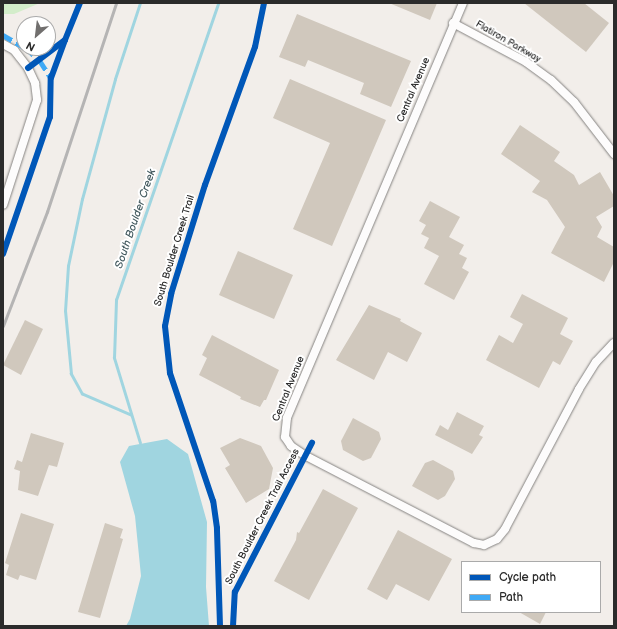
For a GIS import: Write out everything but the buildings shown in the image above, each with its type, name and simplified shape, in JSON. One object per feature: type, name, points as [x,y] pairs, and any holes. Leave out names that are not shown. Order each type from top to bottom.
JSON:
[{"type":"street","name":"Central Avenue","points":[[463,3],[453,23],[286,418],[285,437],[291,446],[306,456],[474,544],[484,545],[497,540],[505,529],[579,389],[596,362],[614,343]]},
{"type":"street","name":"Flatiron Parkway","points":[[453,23],[526,62],[551,80],[574,102],[614,154]]},
{"type":"street","points":[[3,44],[14,50],[28,68],[37,100],[3,205]]},
{"type":"green space","points":[[3,3],[40,3],[14,14],[3,14]]},
{"type":"water","points":[[167,439],[188,454],[207,522],[206,587],[209,626],[126,626],[130,619],[141,576],[135,516],[120,462],[129,446]]},
{"type":"waterway","points":[[131,415],[82,394],[71,374],[65,311],[68,266],[82,199],[115,79],[140,3]]},
{"type":"waterway","name":"South Boulder Creek","points":[[140,443],[114,358],[116,300],[218,3]]},
{"type":"railway","points":[[3,326],[47,212],[116,3]]},
{"type":"marked path","points":[[3,35],[16,42]]},
{"type":"marked path","points":[[35,56],[40,61],[51,78]]},
{"type":"cycle path","points":[[28,68],[65,40],[80,3]]},
{"type":"cycle path","name":"South Boulder Creek Trail","points":[[220,626],[217,528],[213,501],[170,373],[165,326],[171,294],[205,185],[255,47],[264,3]]},
{"type":"cycle path","points":[[3,254],[50,117],[51,78],[65,40]]},
{"type":"cycle path","name":"South Boulder Creek Trail Access","points":[[233,626],[235,592],[312,443]]}]
